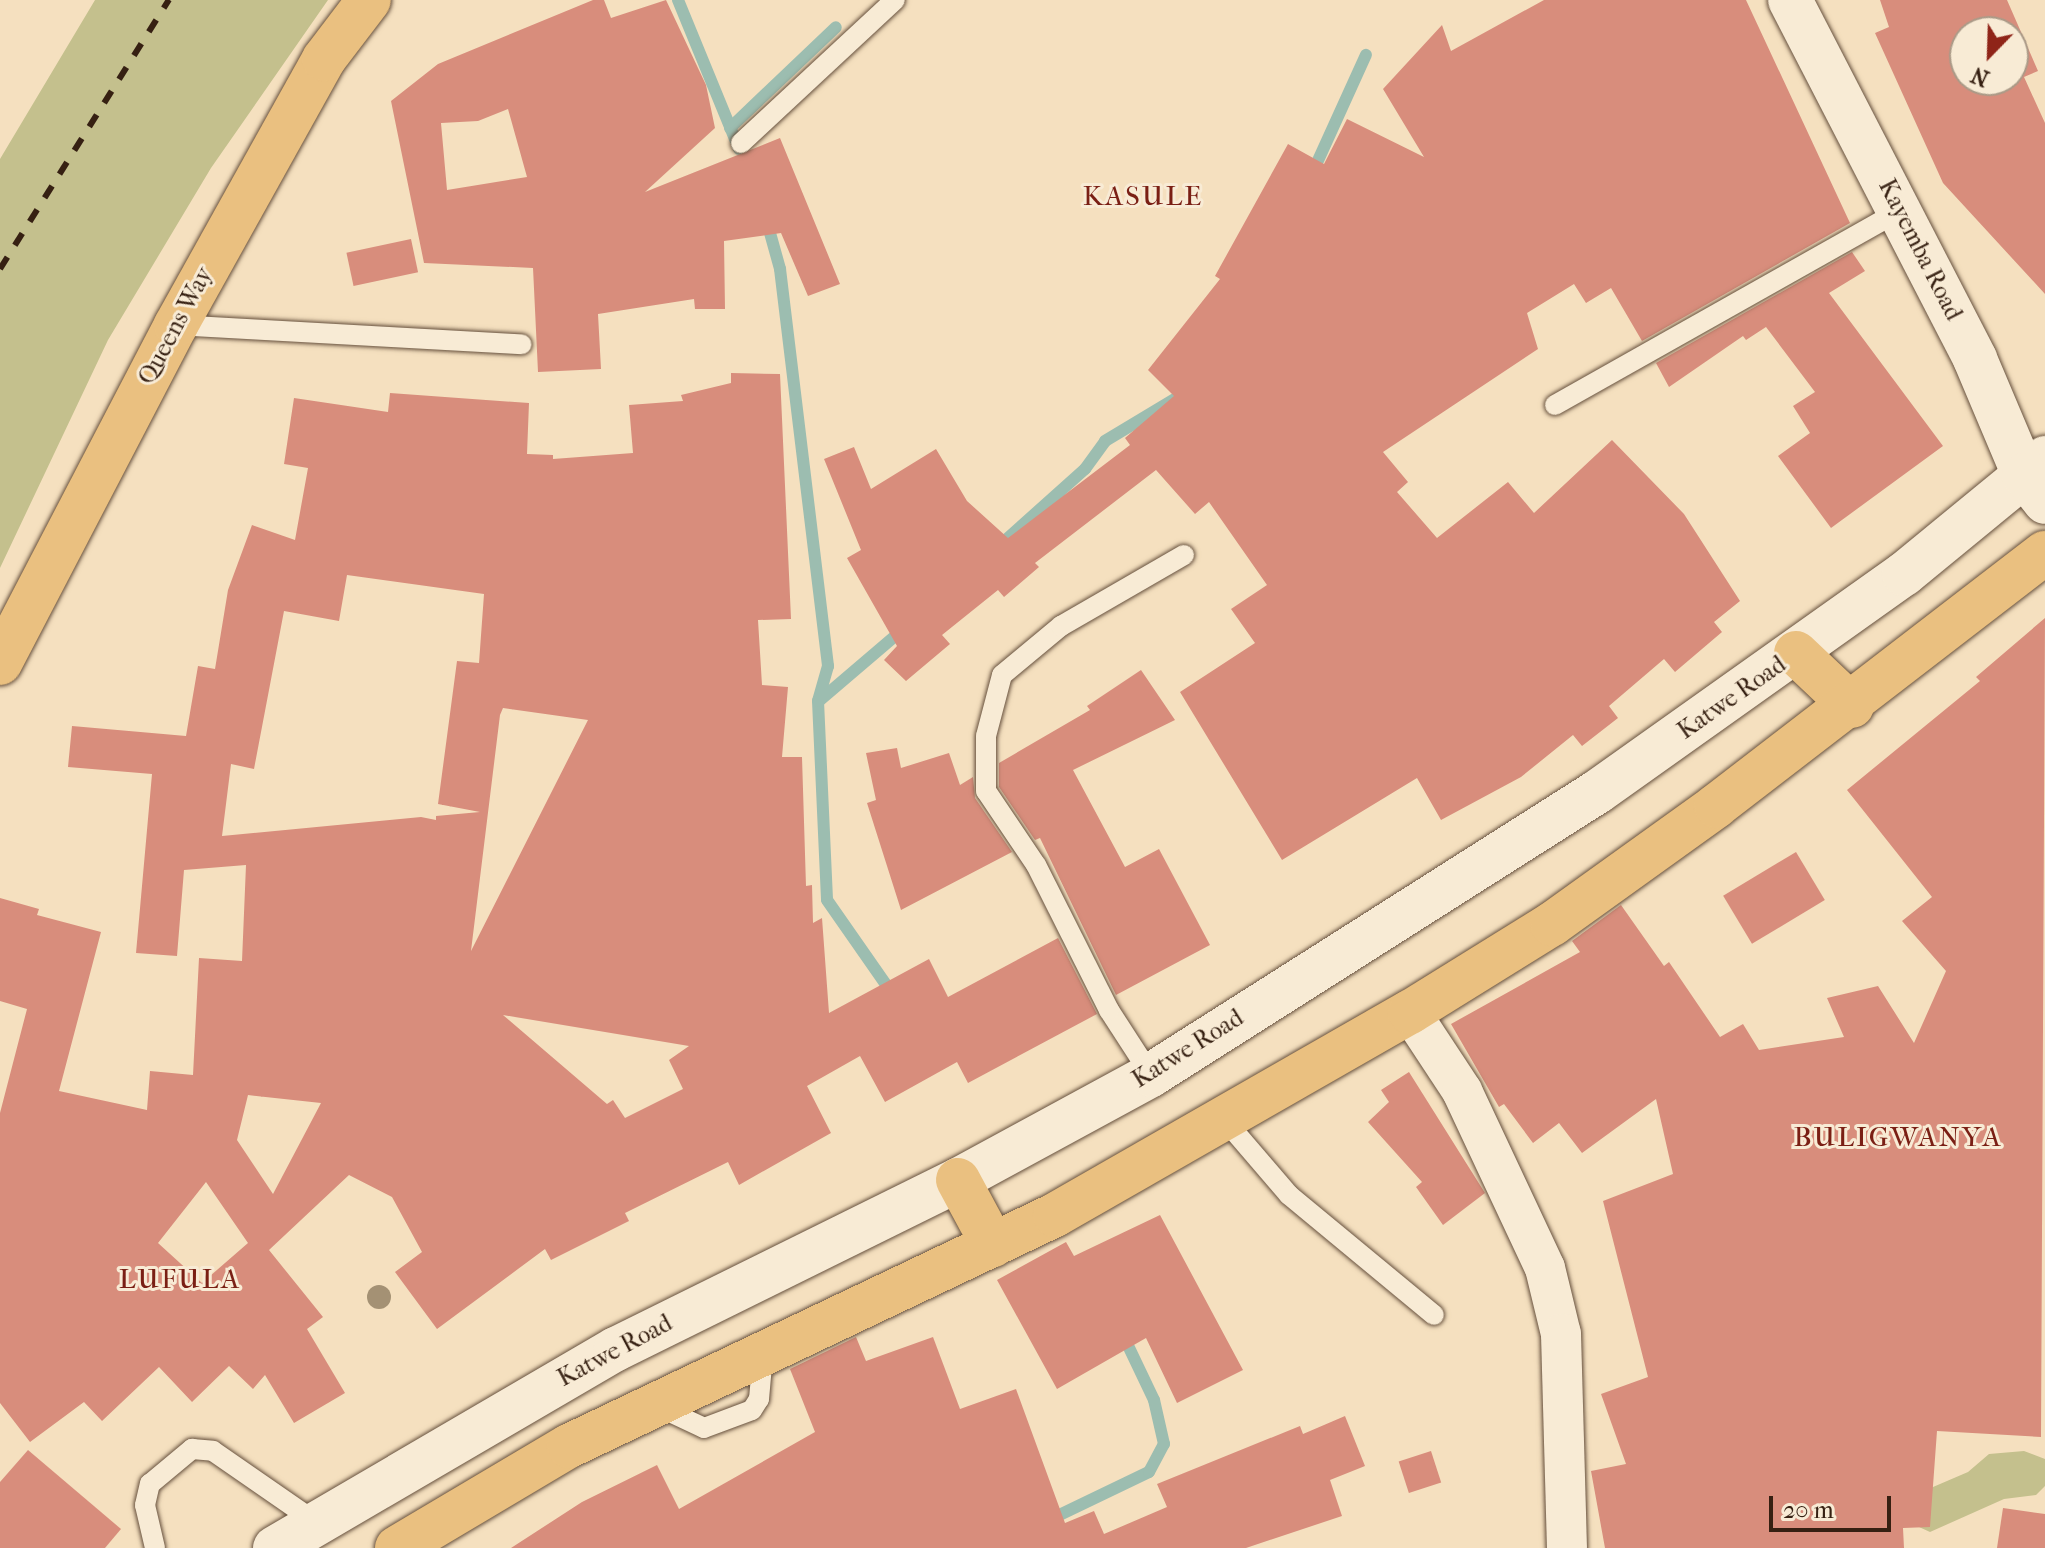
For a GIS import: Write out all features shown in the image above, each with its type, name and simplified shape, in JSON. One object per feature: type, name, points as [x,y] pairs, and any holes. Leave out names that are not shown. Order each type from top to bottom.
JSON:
[{"type":"highway","name":"Queens Way","points":[[0,663],[176,325],[324,59],[369,0]]},
{"type":"highway","points":[[397,1548],[569,1446],[1055,1215],[1410,1012],[1552,924],[1852,706],[2045,553]]},
{"type":"highway","points":[[1796,653],[1852,706]]},
{"type":"highway","points":[[958,1180],[993,1245]]},
{"type":"street","name":"Kayemba Road","points":[[1790,0],[2038,478]]},
{"type":"street","name":"Katwe Road","points":[[275,1548],[314,1521],[616,1349],[958,1180],[1151,1075],[1597,792],[2038,478]]},
{"type":"street","points":[[1410,1012],[1462,1091],[1545,1268],[1561,1334],[1567,1548]]},
{"type":"lane","points":[[741,143],[895,0]]},
{"type":"lane","points":[[1555,405],[1899,211]]},
{"type":"lane","points":[[176,325],[521,344]]},
{"type":"lane","points":[[1151,1075],[1109,1010],[1036,865],[986,791],[986,736],[1002,675],[1061,626],[1184,555]]},
{"type":"lane","points":[[1223,1118],[1289,1195],[1434,1315]]},
{"type":"lane","points":[[155,1548],[145,1505],[150,1484],[192,1449],[213,1451],[314,1521]]},
{"type":"shaded area","points":[[95,0],[328,0],[211,168],[108,340],[0,568],[0,159]]},
{"type":"shaded area","points":[[2024,1451],[2045,1459],[2045,1486],[2036,1495],[2004,1499],[1930,1532],[1919,1527],[1919,1493],[1968,1472],[1989,1454]]},
{"type":"building","points":[[593,0],[604,0],[611,18],[666,0],[706,85],[715,128],[645,192],[780,138],[840,284],[808,296],[781,233],[724,241],[725,309],[695,309],[694,299],[598,314],[601,369],[538,372],[533,268],[424,263],[391,101],[438,64]],"holes":[[[508,109],[527,177],[447,190],[441,123],[478,121]]]},
{"type":"building","points":[[1544,0],[1746,0],[1850,223],[1642,341],[1611,288],[1586,303],[1574,284],[1527,313],[1538,349],[1383,452],[1408,482],[1397,492],[1437,538],[1508,482],[1534,513],[1612,440],[1684,514],[1740,601],[1714,622],[1722,632],[1675,672],[1664,659],[1609,706],[1618,718],[1582,746],[1573,735],[1521,777],[1441,820],[1417,778],[1282,860],[1180,692],[1255,643],[1231,609],[1267,585],[1209,502],[1195,514],[1156,470],[1035,563],[1039,567],[1004,597],[998,590],[942,635],[950,644],[906,681],[884,660],[897,646],[847,558],[861,550],[824,459],[854,447],[871,489],[936,449],[967,501],[1008,538],[1130,445],[1125,438],[1174,396],[1148,370],[1220,279],[1215,276],[1288,144],[1324,164],[1347,119],[1424,157],[1383,89],[1442,25],[1451,51]]},
{"type":"building","points":[[1880,0],[2007,0],[2014,16],[1949,16],[1949,96],[2029,96],[2029,88],[2045,123],[2045,294],[1943,183],[1875,33],[1889,27]]},
{"type":"building","points":[[2029,50],[2038,71],[2029,75]]},
{"type":"building","points":[[411,239],[418,272],[354,286],[346,253]]},
{"type":"building","points":[[1852,252],[1865,271],[1829,293],[1943,446],[1831,528],[1778,456],[1810,433],[1793,406],[1815,392],[1766,327],[1746,340],[1743,336],[1669,387],[1656,363]]},
{"type":"building","points":[[731,373],[780,374],[791,619],[758,620],[762,685],[788,687],[782,757],[802,757],[806,886],[812,885],[813,923],[822,918],[829,1013],[929,959],[948,997],[1058,938],[1097,1014],[968,1083],[957,1062],[885,1102],[860,1056],[807,1086],[831,1133],[739,1185],[728,1162],[625,1213],[629,1221],[551,1260],[545,1249],[437,1329],[395,1272],[422,1252],[392,1197],[349,1175],[269,1250],[323,1317],[307,1329],[345,1393],[294,1423],[265,1375],[253,1389],[229,1366],[192,1402],[159,1367],[102,1421],[84,1402],[30,1442],[0,1403],[0,1113],[27,1009],[0,1001],[0,898],[39,909],[37,915],[101,932],[59,1091],[147,1110],[150,1071],[193,1075],[199,958],[242,961],[246,865],[184,870],[177,956],[136,953],[152,774],[68,767],[72,726],[186,736],[198,666],[215,669],[228,590],[252,525],[295,540],[308,468],[284,464],[294,398],[388,412],[390,393],[529,403],[527,454],[553,455],[553,459],[633,453],[629,405],[683,401],[681,395],[731,383]],"holes":[[[347,575],[484,594],[479,663],[457,661],[438,804],[480,812],[436,816],[436,820],[421,817],[222,836],[231,764],[254,769],[284,611],[339,621]],[[503,708],[588,720],[471,951]],[[503,1015],[689,1046],[669,1060],[683,1089],[625,1118],[613,1100],[607,1104]],[[248,1095],[321,1103],[273,1194],[237,1140]],[[206,1182],[248,1243],[202,1283],[158,1243]]]},
{"type":"building","points":[[2045,618],[2041,1437],[1937,1431],[1930,1527],[1903,1528],[1904,1548],[1605,1548],[1591,1471],[1626,1464],[1601,1394],[1648,1377],[1603,1201],[1673,1174],[1656,1099],[1582,1153],[1559,1123],[1533,1143],[1504,1104],[1499,1107],[1451,1024],[1580,952],[1572,941],[1621,905],[1664,966],[1669,962],[1720,1037],[1743,1024],[1759,1050],[1844,1037],[1827,998],[1878,986],[1914,1043],[1946,971],[1902,921],[1932,897],[1847,790],[1980,681],[1976,677]]},
{"type":"building","points":[[1141,670],[1175,720],[1073,770],[1125,867],[1159,849],[1210,945],[1116,995],[1040,838],[1035,840],[999,787],[999,763],[1090,710],[1087,706]]},
{"type":"building","points":[[897,748],[901,768],[949,753],[960,785],[973,777],[975,798],[1012,852],[901,910],[867,803],[876,800],[866,753]]},
{"type":"building","points":[[1796,852],[1825,900],[1752,944],[1723,896]]},
{"type":"building","points":[[1409,1072],[1485,1193],[1443,1225],[1416,1187],[1422,1182],[1368,1122],[1389,1102],[1381,1090]]},
{"type":"building","points":[[1160,1215],[1243,1370],[1177,1403],[1146,1338],[1057,1389],[997,1280],[1066,1242],[1074,1256]]},
{"type":"building","points":[[856,1337],[866,1361],[933,1337],[960,1409],[1016,1389],[1065,1523],[1094,1511],[1104,1534],[1167,1507],[1157,1484],[1300,1426],[1303,1434],[1345,1416],[1365,1466],[1330,1480],[1342,1516],[1246,1548],[511,1548],[582,1502],[657,1465],[679,1509],[815,1432],[790,1369]]},
{"type":"building","points":[[28,1450],[121,1529],[105,1548],[0,1548],[0,1482]]},
{"type":"building","points":[[1431,1451],[1441,1482],[1409,1493],[1399,1462]]},
{"type":"building","points":[[2003,1508],[2045,1514],[2045,1548],[1997,1548]]},
{"type":"waterway","points":[[678,0],[739,149]]},
{"type":"waterway","points":[[730,128],[836,27]]},
{"type":"waterway","points":[[1311,176],[1366,55]]},
{"type":"waterway","points":[[767,222],[780,269],[828,666],[818,701],[827,900],[894,996]]},
{"type":"waterway","points":[[998,547],[1085,469],[1105,441],[1175,399]]},
{"type":"waterway","points":[[819,701],[902,630]]},
{"type":"waterway","points":[[1047,1521],[1149,1472],[1164,1444],[1154,1400],[1123,1335]]},
{"type":"railway","points":[[0,269],[169,0]]},
{"type":"district","name":"KASULE","points":[[1143,196]]},
{"type":"district","name":"BULIGWANYA","points":[[1898,1137]]},
{"type":"district","name":"LUFULA","points":[[180,1279]]}]
